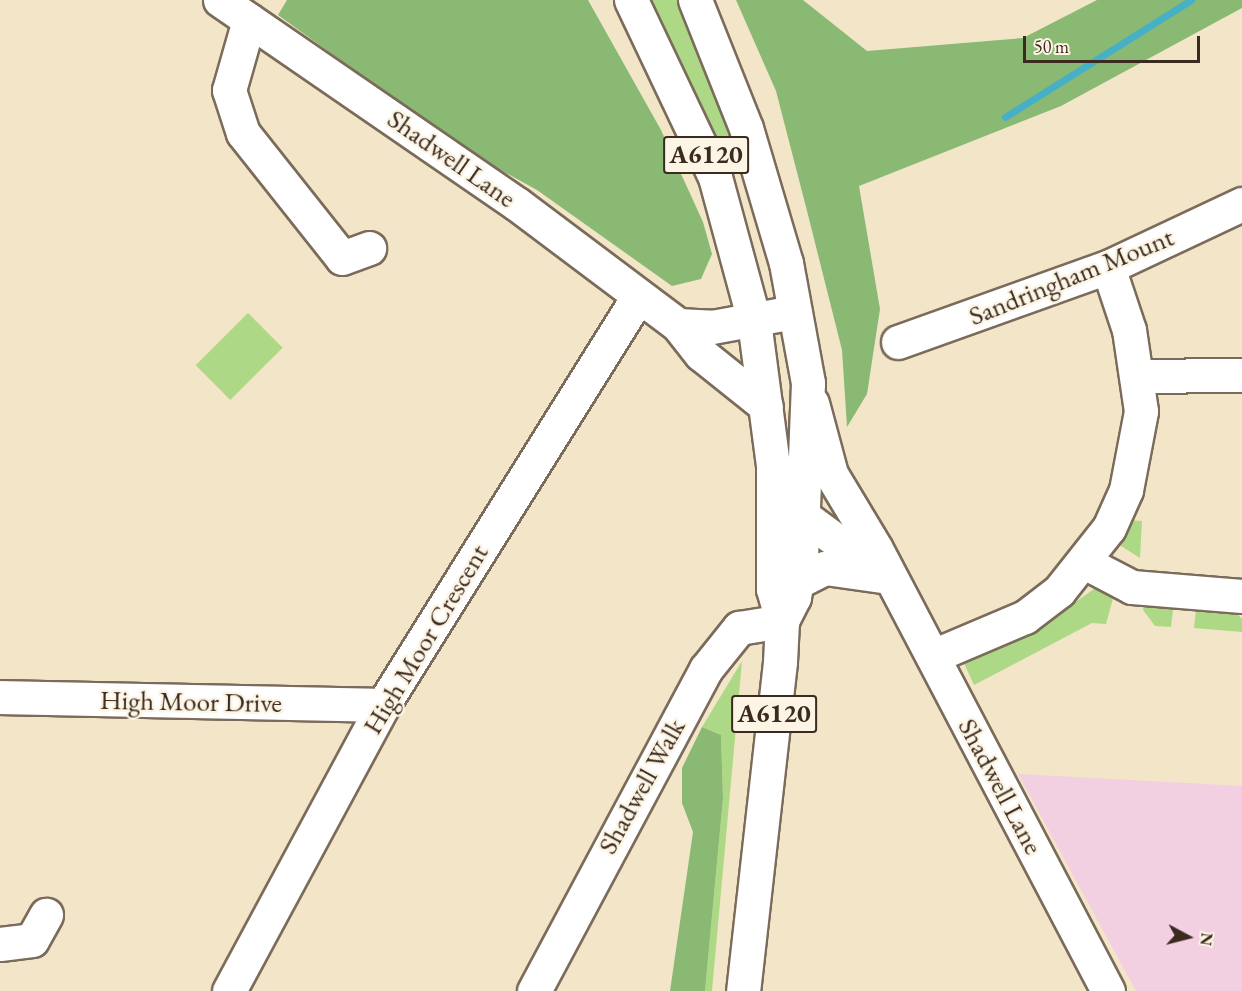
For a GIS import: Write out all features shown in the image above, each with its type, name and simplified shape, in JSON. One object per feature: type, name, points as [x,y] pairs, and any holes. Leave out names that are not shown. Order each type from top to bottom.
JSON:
[{"type":"main road","name":"Shadwell Lane","points":[[220,0],[427,139],[678,325],[701,354],[766,406]]},
{"type":"main road","name":"A6120","points":[[631,0],[715,177],[754,321],[766,406],[774,493],[773,589],[782,621]]},
{"type":"main road","name":"A6120","points":[[695,0],[746,128],[794,312],[808,383],[797,582],[782,621],[742,991]]},
{"type":"main road","points":[[249,20],[229,90],[243,133],[342,258],[369,248]]},
{"type":"main road","name":"Sandringham Mount","points":[[898,342],[1108,267],[1242,204]]},
{"type":"main road","points":[[933,656],[1025,617],[1086,563],[1126,490],[1141,411],[1138,376],[1108,267]]},
{"type":"main road","name":"High Moor Crescent","points":[[229,991],[383,705],[638,297]]},
{"type":"main road","points":[[678,325],[712,327],[794,312]]},
{"type":"main road","points":[[1138,376],[1242,375]]},
{"type":"main road","name":"Shadwell Lane","points":[[808,383],[831,474],[933,656],[1108,991]]},
{"type":"main road","points":[[774,493],[868,564],[888,574]]},
{"type":"main road","points":[[1086,563],[1132,587],[1242,596]]},
{"type":"main road","points":[[797,582],[808,572],[844,567],[888,574]]},
{"type":"main road","name":"Shadwell Walk","points":[[534,991],[706,669],[739,628],[782,621]]},
{"type":"main road","name":"High Moor Drive","points":[[0,698],[383,705]]},
{"type":"main road","points":[[0,944],[43,938]]},
{"type":"shaded area","points":[[1018,774],[1242,786],[1242,991],[1136,991]]},
{"type":"green space","points":[[287,0],[588,0],[661,130],[703,222],[712,254],[701,279],[672,286],[537,190],[466,151],[278,15]]},
{"type":"green space","points":[[652,0],[682,0],[708,55],[731,142],[719,147]]},
{"type":"green space","points":[[736,0],[803,0],[867,51],[1023,38],[1097,0],[1242,0],[1242,8],[1061,106],[859,186],[880,309],[867,394],[847,427],[842,350],[776,91]]},
{"type":"green space","points":[[248,313],[283,348],[230,400],[196,365]]},
{"type":"green space","points":[[1129,520],[1142,521],[1140,558],[1118,544]]},
{"type":"green space","points":[[1097,587],[1115,591],[1106,624],[1092,623],[974,685],[963,661],[1057,615]]},
{"type":"green space","points":[[1145,598],[1174,601],[1171,627],[1155,626],[1143,610]]},
{"type":"green space","points":[[1197,601],[1232,608],[1242,619],[1242,632],[1194,628]]},
{"type":"green space","points":[[742,661],[712,991],[705,991],[723,799],[721,735],[702,727]]},
{"type":"green space","points":[[702,727],[721,735],[723,799],[705,991],[670,991],[693,832],[682,803],[682,768]]},
{"type":"waterway","points":[[1005,117],[1191,0]]}]
